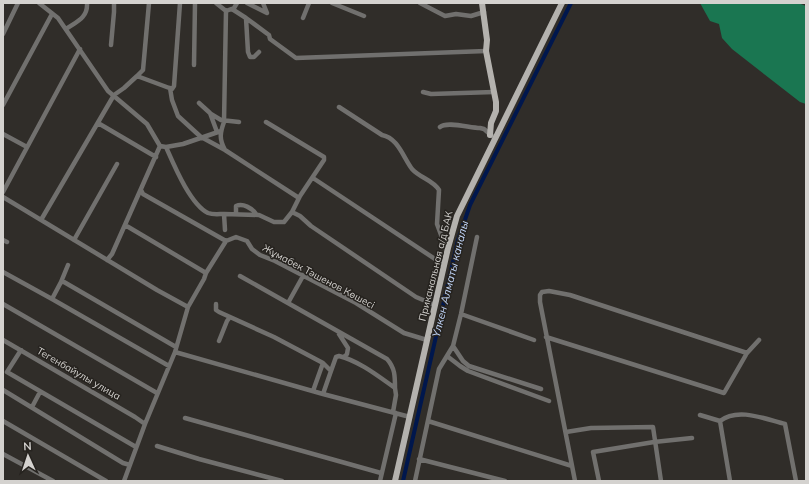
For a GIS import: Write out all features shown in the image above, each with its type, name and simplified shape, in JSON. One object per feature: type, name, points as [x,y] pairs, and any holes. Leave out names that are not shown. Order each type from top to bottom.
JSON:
[{"type":"main road","points":[[482,3],[487,40],[486,51],[496,102],[496,111],[491,123],[493,137]]},
{"type":"main road","name":"Приканальная а/д БАК","points":[[395,481],[444,265],[457,216],[493,137],[562,3]]},
{"type":"street","points":[[3,34],[18,3]]},
{"type":"street","points":[[39,3],[58,18],[108,91],[147,124],[163,146],[191,196],[208,213],[256,214],[279,223],[284,222],[292,212],[324,160],[324,157],[266,122]]},
{"type":"street","points":[[66,29],[85,16],[88,11],[87,3]]},
{"type":"street","points":[[111,46],[114,3]]},
{"type":"street","points":[[41,220],[114,95],[138,76],[143,70],[149,3]]},
{"type":"street","points":[[138,76],[172,89],[174,86],[180,3]]},
{"type":"street","points":[[194,66],[195,3]]},
{"type":"street","points":[[216,3],[226,11]]},
{"type":"street","points":[[226,11],[232,9],[237,3]]},
{"type":"street","points":[[247,3],[267,13],[263,3]]},
{"type":"street","points":[[303,18],[309,3]]},
{"type":"street","points":[[332,3],[364,16]]},
{"type":"street","points":[[420,3],[445,16],[456,14],[471,16],[484,12]]},
{"type":"street","points":[[232,9],[269,35],[270,39],[296,58],[486,51]]},
{"type":"street","points":[[163,146],[183,144],[202,138],[219,131],[224,121],[226,11]]},
{"type":"street","points":[[3,105],[52,14]]},
{"type":"street","points":[[246,18],[248,52],[250,57],[254,58],[259,52]]},
{"type":"street","points":[[3,192],[80,49]]},
{"type":"street","points":[[170,88],[172,100],[178,116],[202,138],[225,150],[300,198]]},
{"type":"street","points":[[423,92],[432,94],[494,92]]},
{"type":"street","points":[[199,103],[221,120],[239,122]]},
{"type":"street","points":[[339,107],[357,117],[382,135],[390,136],[412,168],[436,185],[439,190],[437,224],[444,243],[448,248]]},
{"type":"street","points":[[210,113],[219,131],[225,150]]},
{"type":"street","points":[[98,123],[156,157]]},
{"type":"street","points":[[440,127],[442,125],[453,125],[480,128],[484,129],[493,137]]},
{"type":"street","points":[[3,134],[27,147]]},
{"type":"street","points":[[107,260],[112,254],[156,157],[163,146]]},
{"type":"street","points":[[74,240],[117,164]]},
{"type":"street","points":[[313,178],[444,265]]},
{"type":"street","points":[[124,481],[175,350],[188,307],[206,273],[226,241],[143,194],[141,190]]},
{"type":"street","points":[[3,197],[188,307]]},
{"type":"street","points":[[236,213],[236,206],[241,204],[251,209],[256,214]]},
{"type":"street","points":[[292,212],[300,216],[311,226],[416,297],[435,305]]},
{"type":"street","points":[[224,214],[226,230]]},
{"type":"street","points":[[125,226],[206,273]]},
{"type":"street","points":[[415,481],[439,369],[453,346],[477,236]]},
{"type":"street","name":"Жұмабек Тәшенов Көшесі","points":[[226,241],[236,237],[247,241],[252,249],[260,255],[356,303],[404,333],[427,340]]},
{"type":"street","points":[[52,299],[68,265]]},
{"type":"street","points":[[3,272],[168,366]]},
{"type":"street","points":[[240,276],[387,359],[392,364],[396,395],[394,413],[380,481]]},
{"type":"street","points":[[288,303],[303,276]]},
{"type":"street","points":[[61,282],[175,350],[323,394],[410,417]]},
{"type":"street","points":[[575,481],[540,302],[540,295],[544,291],[570,294],[747,353]]},
{"type":"street","points":[[3,304],[157,393]]},
{"type":"street","points":[[216,304],[216,310],[324,363],[331,370]]},
{"type":"street","points":[[461,314],[534,340]]},
{"type":"street","points":[[219,341],[230,317]]},
{"type":"street","points":[[338,332],[348,348],[347,354],[344,357]]},
{"type":"street","points":[[546,337],[724,393],[747,353],[759,340]]},
{"type":"street","name":"Тегенбайулы улица","points":[[3,340],[145,424]]},
{"type":"street","points":[[453,346],[463,361],[469,366],[541,389]]},
{"type":"street","points":[[21,350],[5,371],[136,448]]},
{"type":"street","points":[[323,394],[336,357],[339,356],[364,367],[395,388]]},
{"type":"street","points":[[447,356],[468,371],[549,400]]},
{"type":"street","points":[[313,391],[324,363]]},
{"type":"street","points":[[3,390],[123,463],[130,465]]},
{"type":"street","points":[[32,407],[40,392]]},
{"type":"street","points":[[720,421],[726,417],[741,414],[785,424],[796,481]]},
{"type":"street","points":[[700,415],[720,421]]},
{"type":"street","points":[[185,418],[381,472]]},
{"type":"street","points":[[3,421],[106,481]]},
{"type":"street","points":[[428,421],[572,466]]},
{"type":"street","points":[[720,421],[730,481]]},
{"type":"street","points":[[566,432],[591,428],[653,427],[654,442],[661,481]]},
{"type":"street","points":[[599,481],[593,452],[654,442],[692,438]]},
{"type":"street","points":[[157,446],[282,481]]},
{"type":"street","points":[[3,454],[54,481]]},
{"type":"street","points":[[419,459],[505,481]]},
{"type":"green space","points":[[700,3],[798,3],[806,6],[806,104],[800,102],[732,49],[722,38],[719,24],[710,21]]},
{"type":"waterway","name":"Үлкен Алматы каналы","points":[[403,481],[458,240],[470,205],[571,3]]}]
